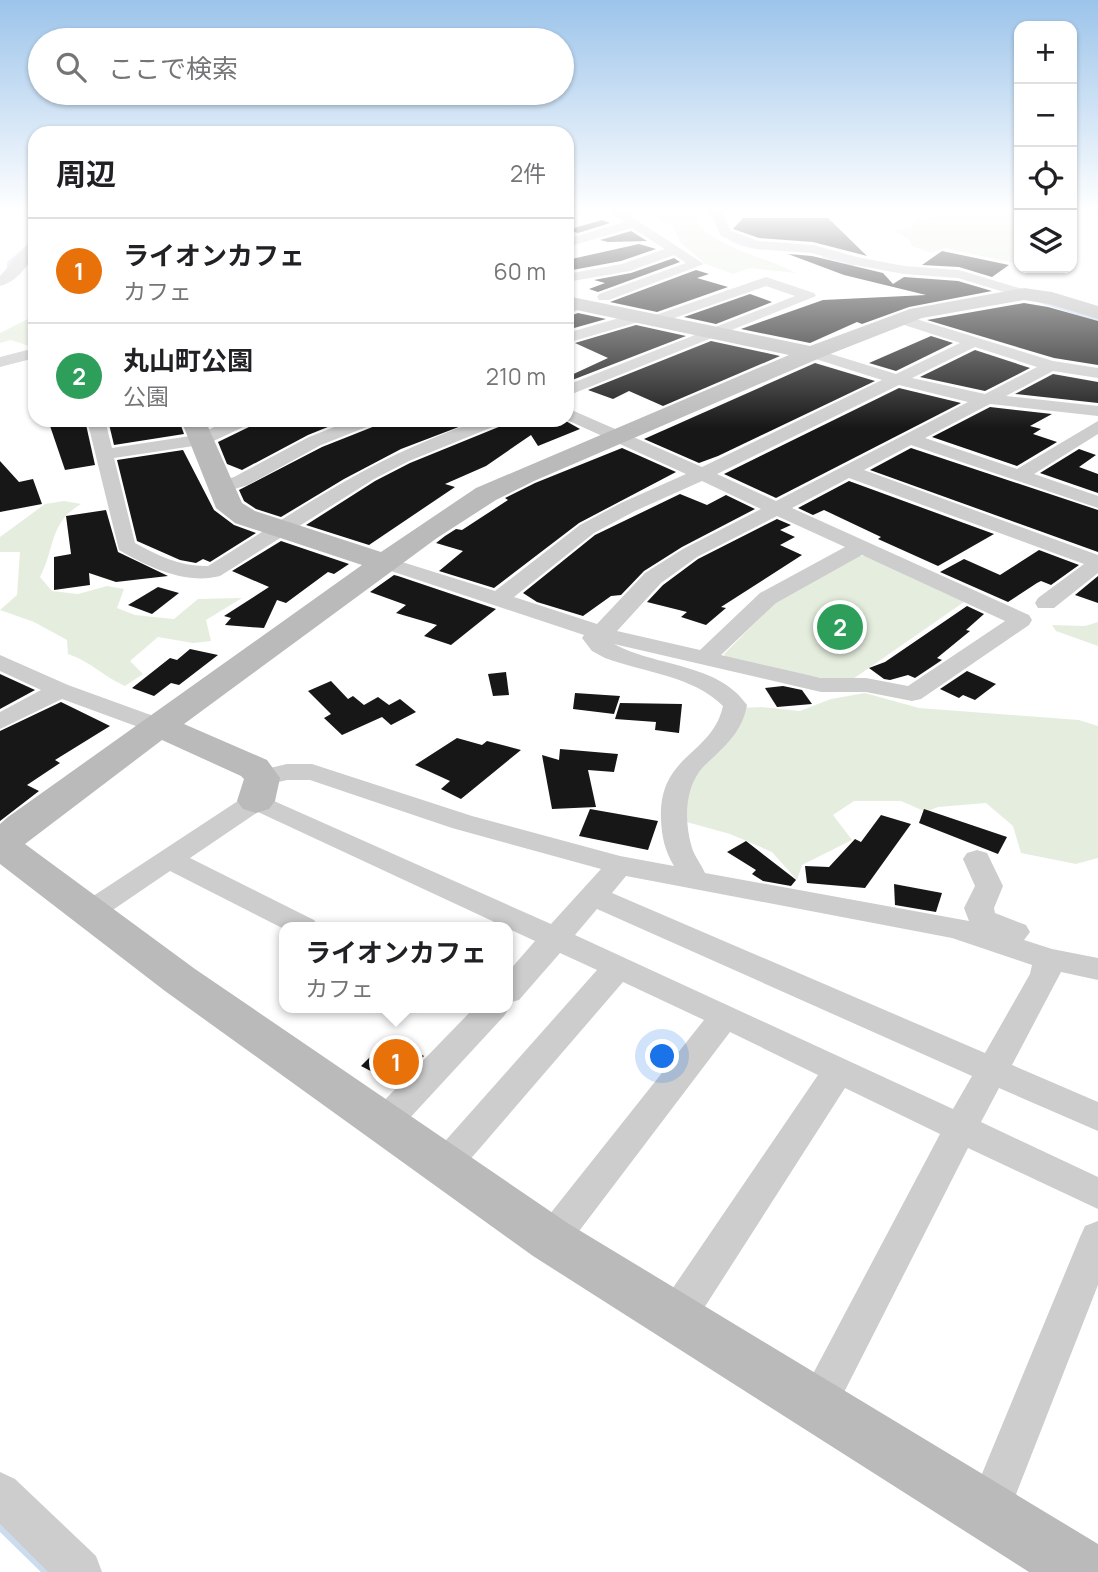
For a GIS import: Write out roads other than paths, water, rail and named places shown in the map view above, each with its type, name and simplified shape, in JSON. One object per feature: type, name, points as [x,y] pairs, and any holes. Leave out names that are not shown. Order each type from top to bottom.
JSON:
[{"type":"street","points":[[574,294],[598,281]]},
{"type":"street","points":[[604,297],[655,281]]},
{"type":"street","points":[[574,336],[642,313],[765,281]]},
{"type":"street","points":[[574,388],[809,296],[767,281]]},
{"type":"street","points":[[983,281],[1024,294],[1052,298],[1098,313]]},
{"type":"street","points":[[1024,294],[936,309],[900,319],[618,435],[486,494],[3,839],[8,851],[88,913],[443,1167],[551,1240],[1086,1572]]},
{"type":"street","points":[[574,295],[604,297],[642,313]]},
{"type":"street","points":[[574,296],[716,333],[813,353],[899,380],[986,400],[1098,411]]},
{"type":"street","points":[[900,319],[1051,366],[1098,373]]},
{"type":"street","points":[[497,600],[587,529],[974,342]]},
{"type":"street","points":[[0,362],[28,356]]},
{"type":"street","points":[[693,880],[689,864],[679,850],[674,797],[680,779],[691,763],[723,736],[734,718],[735,705],[718,689],[666,668],[614,655],[595,644],[593,638],[662,572],[690,552],[850,472],[1051,366]]},
{"type":"street","points":[[106,454],[197,430],[230,508],[245,517],[600,634],[821,685],[866,685],[912,694],[1021,620],[574,416]]},
{"type":"street","points":[[1019,476],[1098,426]]},
{"type":"street","points":[[98,427],[127,546],[141,555],[196,574],[213,572],[402,457],[474,427]]},
{"type":"street","points":[[221,487],[241,481],[315,441],[350,427]]},
{"type":"street","points":[[910,439],[1098,502]]},
{"type":"street","points":[[1070,443],[1098,452]]},
{"type":"street","points":[[850,472],[1098,563]]},
{"type":"street","points":[[705,658],[768,598],[861,547]]},
{"type":"street","points":[[1046,603],[1098,563]]},
{"type":"street","points":[[0,662],[60,690],[161,727],[254,768],[259,789],[556,940],[725,1016],[1098,1194]]},
{"type":"street","points":[[0,722],[60,690]]},
{"type":"street","points":[[88,913],[169,859],[259,789],[286,772],[312,772],[462,822],[620,865],[957,928],[1039,956],[1098,969]]},
{"type":"street","points":[[169,859],[294,922]]},
{"type":"street","points":[[817,1404],[960,1129],[1045,974],[1039,956],[1031,945],[1017,933],[982,919],[979,908],[989,886],[977,859]]},
{"type":"street","points":[[513,987],[620,865]]},
{"type":"street","points":[[593,896],[1098,1117]]},
{"type":"street","points":[[443,1167],[617,968]]},
{"type":"street","points":[[384,1123],[478,1013]]},
{"type":"street","points":[[551,1240],[725,1016]]},
{"type":"street","points":[[676,1317],[838,1071]]},
{"type":"street","points":[[989,1510],[1098,1237]]},
{"type":"street","points":[[0,1494],[80,1572]]},
{"type":"waterway","points":[[1040,301],[1098,320]]},
{"type":"waterway","points":[[0,1525],[48,1572]]},
{"type":"place","name":"丸山町公園","points":[[840,627]]},
{"type":"place","name":"ライオンカフェ","points":[[396,1062]]}]
